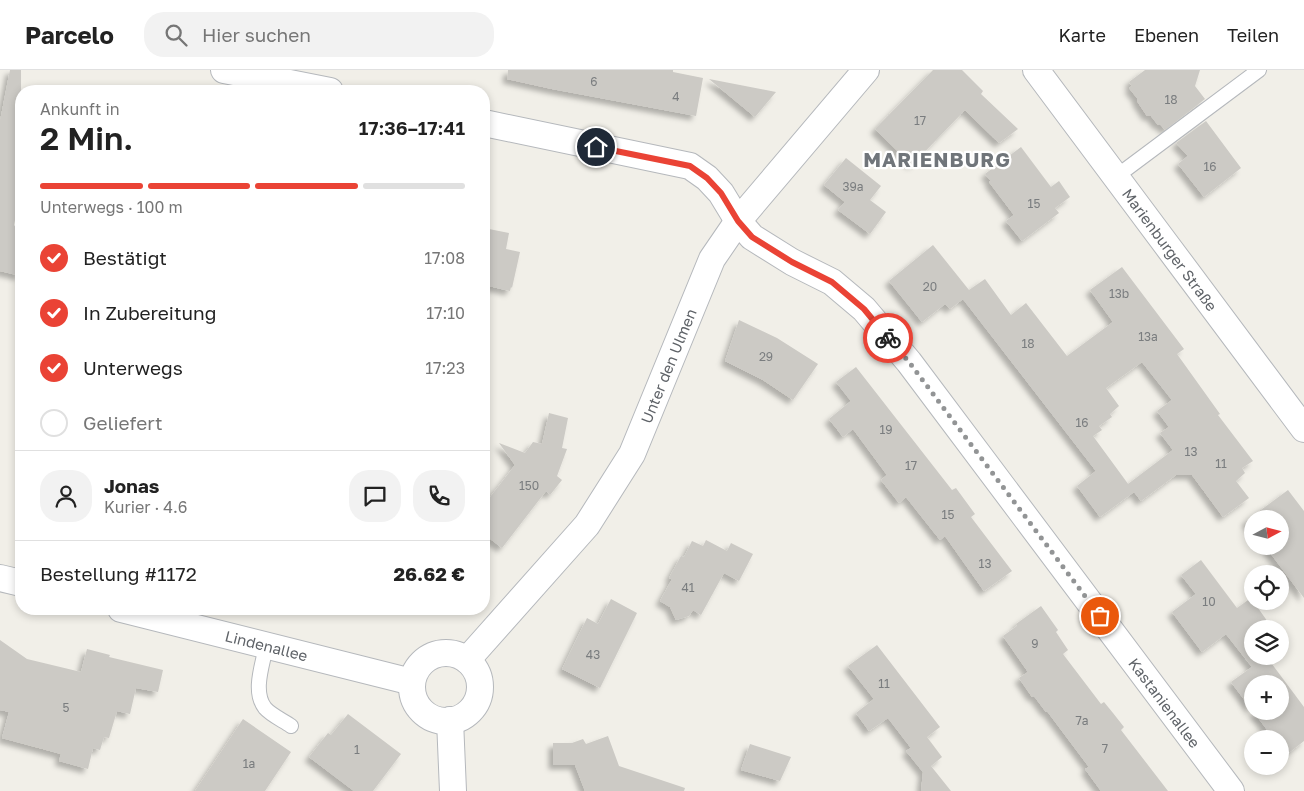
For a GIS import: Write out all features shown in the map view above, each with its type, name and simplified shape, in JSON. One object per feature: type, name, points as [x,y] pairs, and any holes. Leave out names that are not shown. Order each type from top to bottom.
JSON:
[{"type":"street","points":[[224,70],[323,83]]},
{"type":"street","name":"Unter den Ulmen","points":[[467,660],[587,525],[632,454],[712,259],[738,221],[866,70]]},
{"type":"street","name":"Marienburger Straße","points":[[1036,70],[1304,429]]},
{"type":"street","name":"Kastanienallee","points":[[490,124],[690,166],[707,178],[721,193],[738,221],[752,237],[792,262],[832,282],[864,309],[915,370],[1231,791]]},
{"type":"street","points":[[0,578],[15,582]]},
{"type":"street","name":"Lindenallee","points":[[145,615],[412,682]]},
{"type":"street","points":[[451,653],[467,660],[478,675],[480,692],[473,709],[458,719],[441,721],[424,714],[414,700],[412,682],[419,666],[434,655],[451,653]]},
{"type":"street","points":[[450,720],[453,791]]},
{"type":"lane","points":[[1116,176],[1259,70]]},
{"type":"lane","points":[[266,646],[259,685],[260,698],[266,709],[291,726]]},
{"type":"building","points":[[10,70],[21,70],[21,85],[15,85],[15,275],[0,271],[0,121]]},
{"type":"building","points":[[508,70],[673,70],[673,72],[703,78],[696,116],[507,79]]},
{"type":"building","points":[[933,70],[962,70],[983,91],[981,94],[1018,129],[999,143],[965,110],[912,165],[875,129]]},
{"type":"building","points":[[1145,70],[1200,70],[1195,86],[1205,99],[1165,130],[1151,116],[1147,116],[1129,88],[1132,86],[1129,82]]},
{"type":"building","points":[[709,79],[776,92],[755,117]]},
{"type":"building","points":[[1206,121],[1241,168],[1204,197],[1178,164],[1188,156],[1176,143]]},
{"type":"building","points":[[1021,147],[1051,187],[1059,181],[1070,197],[1055,208],[1059,213],[1022,241],[1006,221],[1014,215],[985,174]]},
{"type":"building","points":[[846,158],[881,186],[870,200],[886,212],[870,234],[838,210],[845,202],[824,185]]},
{"type":"building","points":[[490,229],[509,233],[506,249],[520,252],[510,291],[490,286]]},
{"type":"building","points":[[933,245],[969,290],[985,279],[1011,315],[1026,303],[1067,356],[1113,322],[1090,290],[1122,267],[1184,349],[1177,354],[1220,414],[1218,415],[1253,461],[1242,468],[1245,473],[1236,481],[1249,498],[1223,517],[1192,475],[1176,475],[1141,501],[1131,488],[1134,492],[1100,517],[1077,486],[1096,471],[963,299],[950,309],[945,304],[922,322],[889,281]],"holes":[[[1142,362],[1172,400],[1157,411],[1169,427],[1160,433],[1173,450],[1128,484],[1093,436],[1102,430],[1099,426],[1112,417],[1110,414],[1119,406],[1106,388]]]},
{"type":"building","points":[[739,320],[777,338],[818,364],[793,400],[763,380],[725,361]]},
{"type":"building","points":[[856,367],[952,490],[956,488],[975,514],[971,517],[1012,571],[984,591],[945,536],[940,540],[906,497],[899,503],[881,480],[887,475],[853,429],[843,437],[829,419],[851,401],[836,382]]},
{"type":"building","points":[[549,413],[568,418],[562,448],[567,449],[557,476],[562,480],[550,495],[546,491],[502,548],[490,539],[490,497],[515,465],[499,443],[525,453],[533,442],[542,444]]},
{"type":"building","points":[[1288,490],[1304,511],[1304,598],[1289,578],[1289,565],[1279,565],[1272,555],[1289,555],[1289,510],[1261,510]]},
{"type":"building","points":[[706,540],[727,551],[731,543],[753,554],[739,581],[724,573],[701,615],[693,610],[689,616],[676,620],[670,607],[660,601],[672,579],[669,578],[681,556],[684,557],[692,541],[703,546]]},
{"type":"building","points":[[1201,560],[1237,608],[1244,603],[1244,610],[1259,610],[1266,620],[1244,620],[1244,657],[1226,634],[1202,652],[1172,612],[1196,594],[1181,575]]},
{"type":"building","points":[[611,599],[637,613],[600,688],[562,669],[587,618],[598,624]]},
{"type":"building","points":[[1041,606],[1058,630],[1056,632],[1068,650],[1063,654],[1101,704],[1104,702],[1124,727],[1121,730],[1168,791],[1101,791],[1085,769],[1089,767],[1047,711],[1034,696],[1032,697],[1019,678],[1028,672],[1003,636]]},
{"type":"building","points":[[0,640],[27,659],[81,672],[87,649],[110,655],[109,657],[163,670],[158,692],[136,688],[130,714],[117,711],[109,738],[104,737],[100,750],[93,748],[88,769],[59,761],[61,754],[2,738],[9,712],[0,710]]},
{"type":"building","points":[[877,645],[940,727],[927,737],[942,757],[931,766],[951,791],[921,791],[923,772],[906,751],[911,748],[888,718],[869,731],[856,713],[874,699],[848,666]]},
{"type":"building","points":[[1250,665],[1273,665],[1280,675],[1244,675],[1244,699],[1231,682],[1252,667]]},
{"type":"building","points":[[1289,687],[1304,707],[1304,741],[1289,753],[1289,730],[1267,730],[1260,720],[1289,720]]},
{"type":"building","points":[[348,714],[401,754],[373,791],[354,791],[309,757],[328,733],[331,735]]},
{"type":"building","points":[[243,719],[291,752],[265,791],[195,791]]},
{"type":"building","points":[[608,736],[619,766],[685,788],[684,791],[585,791],[575,765],[553,765],[553,743],[572,743],[583,739],[586,744]]},
{"type":"building","points":[[750,744],[791,757],[780,781],[741,770]]},
{"type":"way so far","points":[[888,338],[909,362],[1100,616]]},
{"type":"district","name":"MARIENBURG","points":[[937,159]]},
{"type":"route","points":[[596,147],[690,166],[707,178],[721,193],[738,221],[752,237],[792,262],[832,282],[864,309],[888,338]]}]
